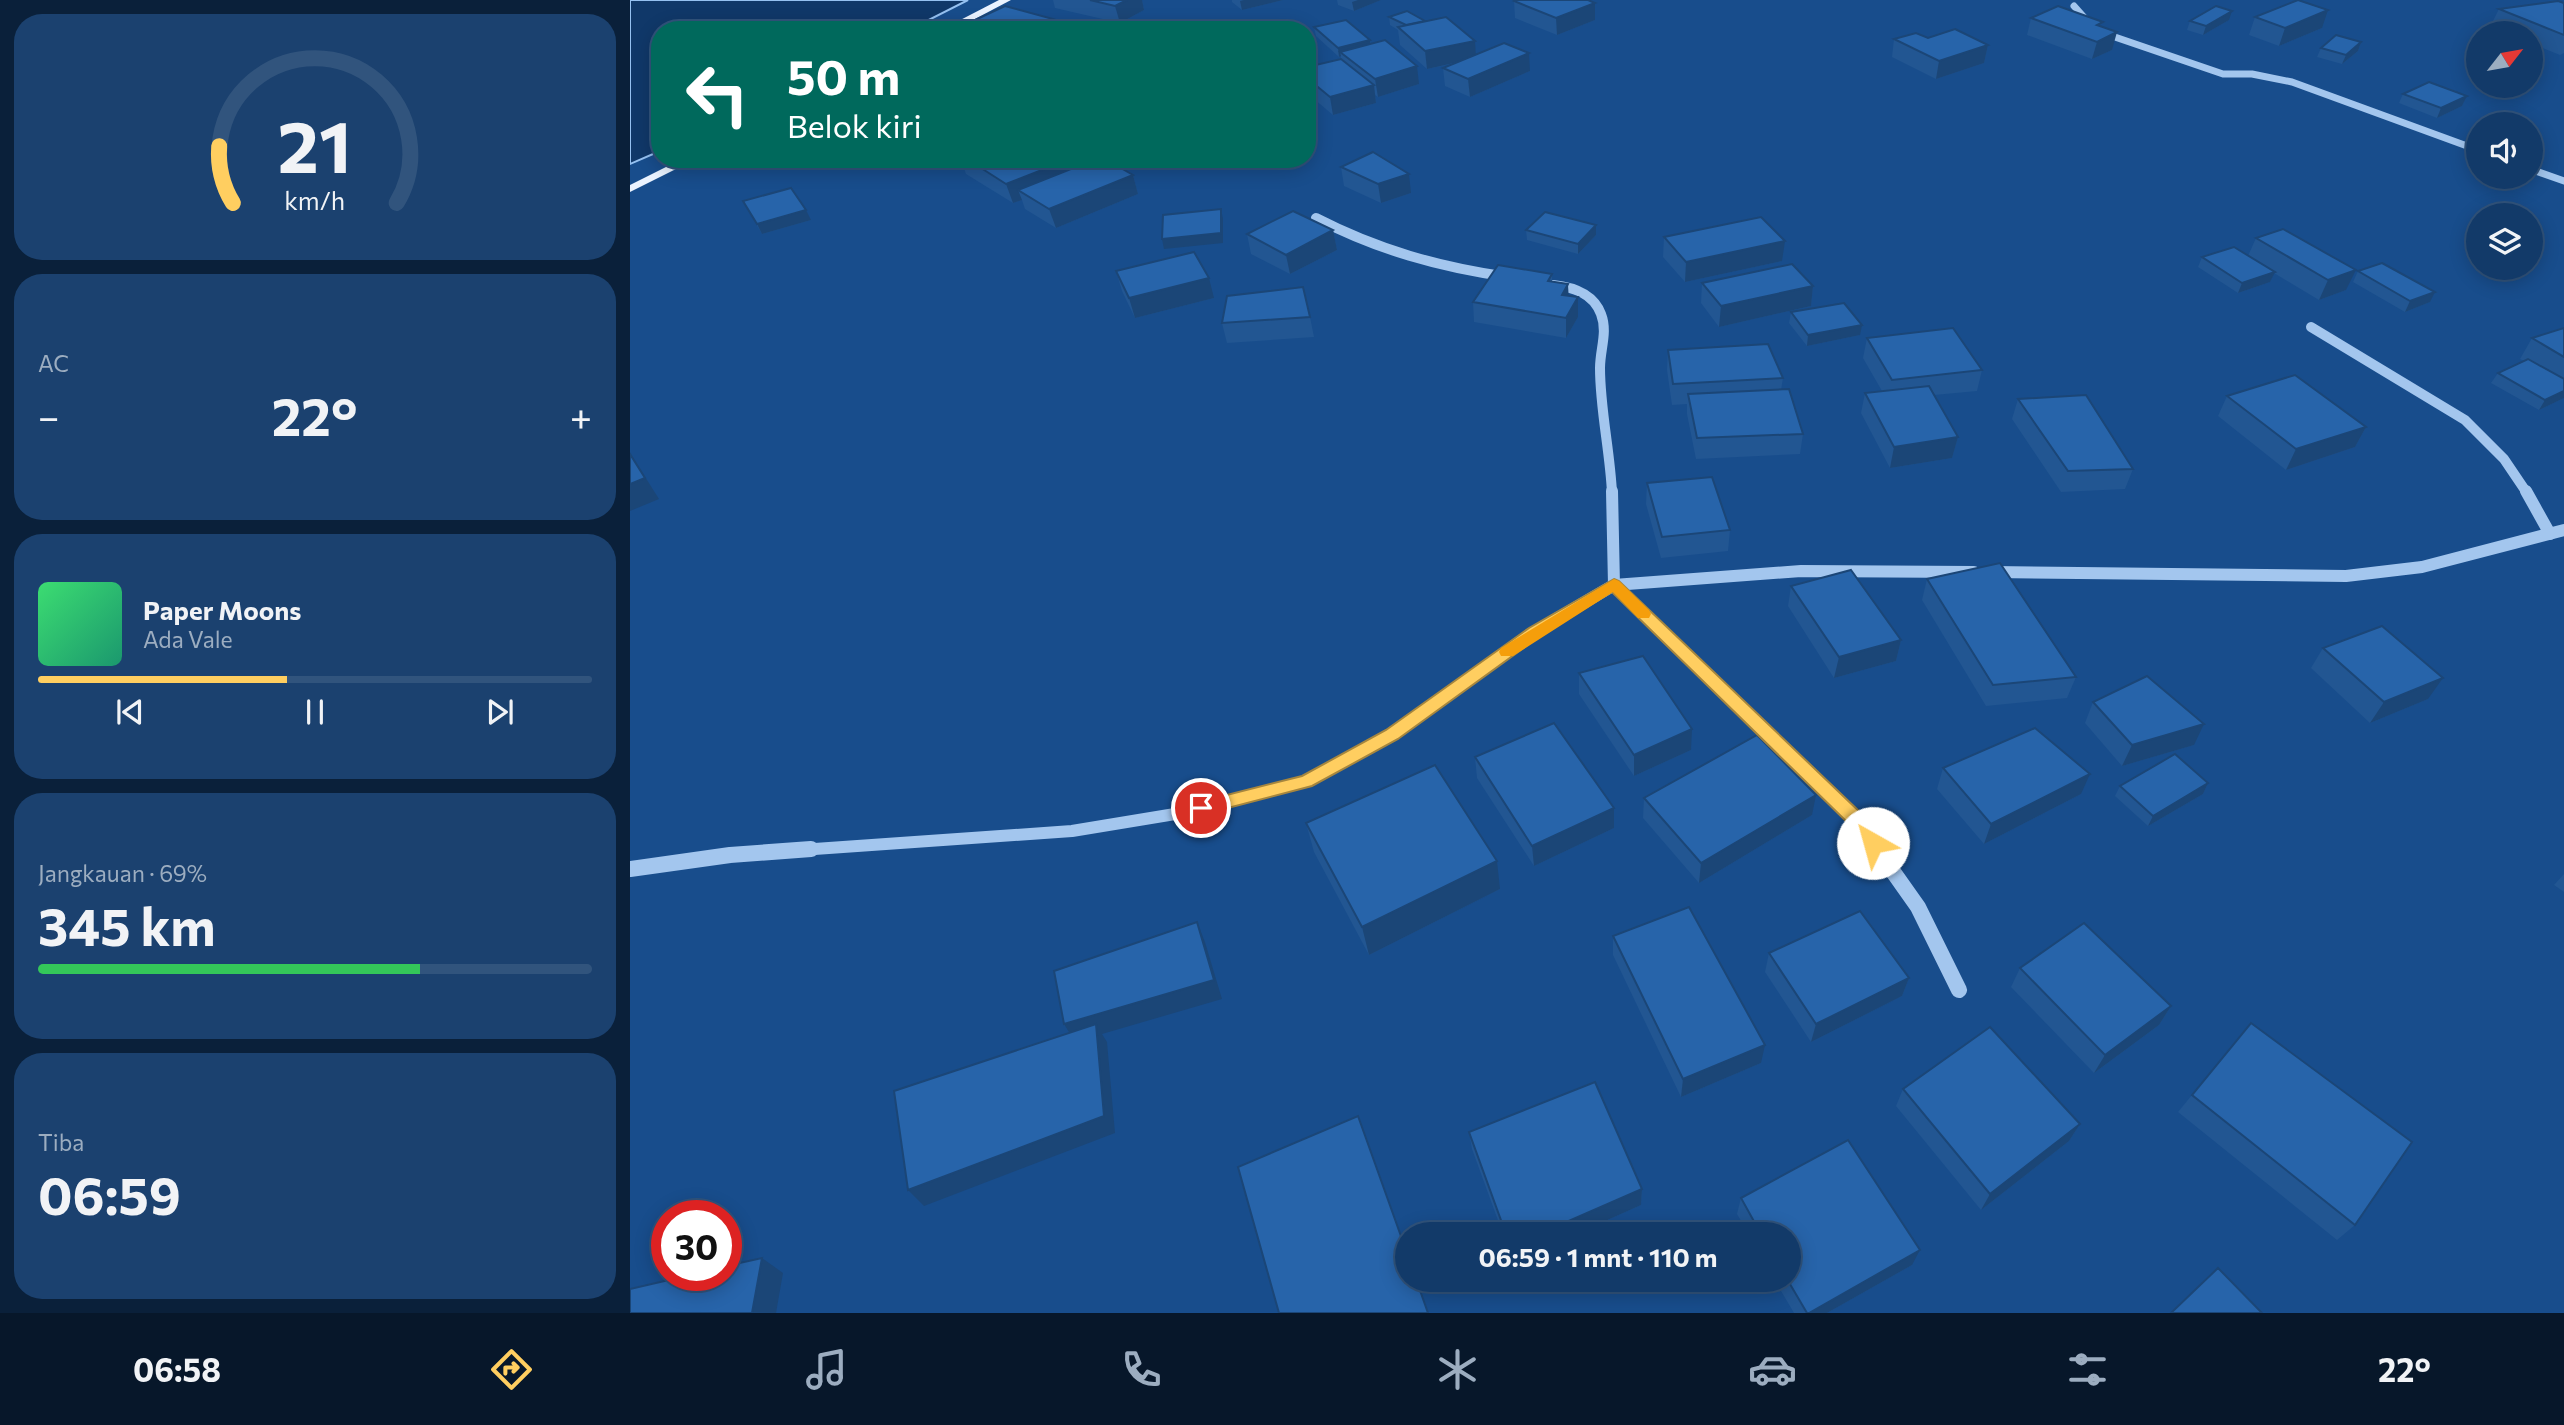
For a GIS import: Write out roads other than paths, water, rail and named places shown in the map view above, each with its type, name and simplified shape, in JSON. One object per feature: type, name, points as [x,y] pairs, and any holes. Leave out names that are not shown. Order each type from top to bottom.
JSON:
[{"type":"main road","points":[[964,21],[1006,0]]},
{"type":"main road","points":[[630,190],[673,168]]},
{"type":"street","points":[[2074,6],[2090,23],[2109,35],[2150,50],[2223,74],[2252,74],[2292,82],[2466,146]]},
{"type":"street","points":[[2543,174],[2564,181]]},
{"type":"street","points":[[1316,218],[1360,242],[1408,258],[1461,271],[1521,280]]},
{"type":"street","points":[[1546,284],[1573,287],[1586,294],[1601,313],[1605,336],[1600,367],[1611,472],[1614,584],[1858,822],[1918,907],[1959,990]]},
{"type":"street","points":[[2311,327],[2465,419],[2484,435],[2508,460],[2550,534]]},
{"type":"street","points":[[630,869],[730,855],[1072,831],[1175,814],[1306,781],[1392,734],[1534,632],[1614,584],[1801,571],[2346,576],[2422,567],[2564,530]]},
{"type":"water","points":[[630,0],[968,0],[927,21],[651,21],[651,155],[630,164]]}]
